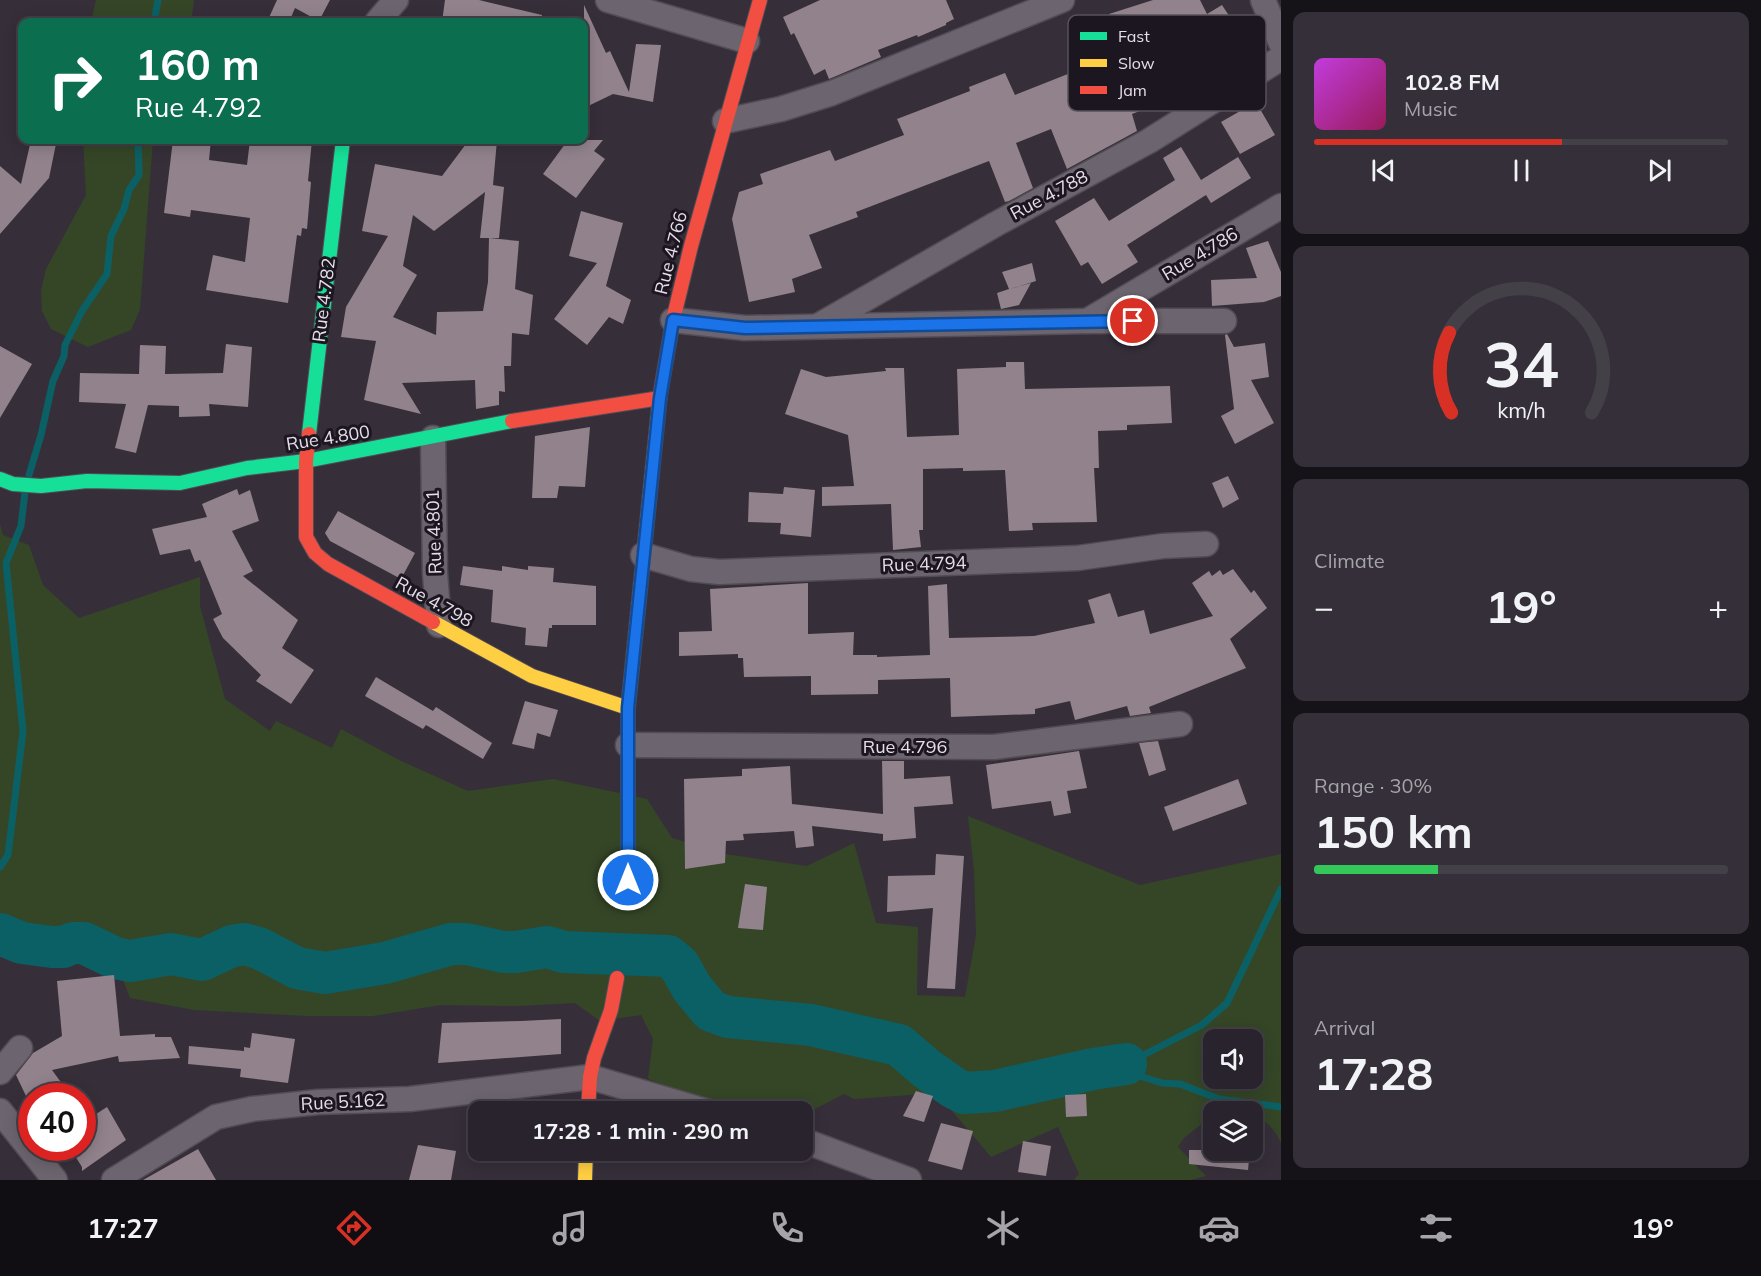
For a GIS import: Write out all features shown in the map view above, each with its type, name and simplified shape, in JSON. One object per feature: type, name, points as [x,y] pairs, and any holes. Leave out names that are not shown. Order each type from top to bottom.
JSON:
[{"type":"street","points":[[380,18],[396,0]]},
{"type":"street","points":[[608,0],[747,41]]},
{"type":"street","name":"Rue 4.766","points":[[628,880],[628,708],[660,398],[673,320],[725,121],[760,0]]},
{"type":"street","points":[[725,121],[781,109],[832,93],[1062,0]]},
{"type":"street","points":[[1263,0],[1281,43]]},
{"type":"street","name":"Rue 4.788","points":[[1266,67],[1281,58]]},
{"type":"street","name":"Rue 4.788","points":[[815,328],[996,224],[1149,141],[1197,111]]},
{"type":"street","name":"Rue 4.782","points":[[306,461],[343,144]]},
{"type":"street","name":"Rue 4.786","points":[[1088,321],[1281,206]]},
{"type":"street","points":[[673,320],[745,328],[1088,321],[1224,321]]},
{"type":"street","name":"Rue 4.800","points":[[6,482],[41,486],[87,481],[180,483],[247,468],[306,461],[545,415],[660,398]]},
{"type":"street","name":"Rue 4.801","points":[[433,438],[434,552],[439,625]]},
{"type":"street","name":"Rue 4.798","points":[[306,461],[306,537],[315,554],[328,564],[532,676],[628,708]]},
{"type":"street","name":"Rue 4.794","points":[[643,555],[690,569],[718,572],[1078,558],[1163,546],[1206,544]]},
{"type":"street","name":"Rue 4.796","points":[[628,745],[994,747],[1180,724]]},
{"type":"street","points":[[589,1101],[594,1058],[611,1010],[617,978]]},
{"type":"street","points":[[0,1072],[20,1048]]},
{"type":"street","points":[[590,1077],[672,1101]]},
{"type":"street","name":"Rue 5.162","points":[[119,1179],[216,1117],[252,1109],[318,1102],[410,1099],[590,1077]]},
{"type":"street","points":[[0,1111],[55,1180]]},
{"type":"street","points":[[813,1144],[909,1180]]},
{"type":"street","points":[[585,1180],[586,1161]]},
{"type":"green space","points":[[96,0],[194,0],[192,18],[92,18]]},
{"type":"green space","points":[[83,144],[153,144],[140,309],[131,330],[88,347],[51,329],[42,311],[41,290],[46,269],[86,195]]},
{"type":"green space","points":[[0,524],[3,535],[29,545],[43,585],[79,618],[200,577],[200,606],[225,699],[270,731],[276,721],[332,748],[341,729],[399,760],[468,791],[553,779],[647,799],[672,838],[725,854],[807,866],[854,843],[876,923],[918,927],[917,995],[965,997],[976,935],[974,871],[968,816],[1140,885],[1281,854],[1281,1143],[1270,1126],[1263,1121],[1263,1101],[1203,1101],[1203,1123],[1184,1138],[1178,1147],[1206,1176],[1191,1180],[1074,1180],[1079,1174],[1058,1127],[991,1157],[937,1093],[854,1099],[844,1094],[813,1110],[813,1101],[709,1101],[648,1079],[653,1039],[641,1015],[600,1021],[575,1003],[519,1006],[441,1005],[373,1016],[307,1016],[194,1010],[130,998],[115,958],[95,947],[84,943],[52,947],[22,943],[0,934]]},
{"type":"building","points":[[277,0],[330,0],[321,18],[313,18],[295,8],[291,18],[269,18]]},
{"type":"building","points":[[445,0],[479,0],[542,15],[542,18],[443,18]]},
{"type":"building","points":[[820,0],[946,0],[954,19],[918,37],[917,35],[878,50],[881,57],[829,79],[825,69],[814,75],[794,33],[791,35],[783,17]]},
{"type":"building","points":[[1153,0],[1200,0],[1207,14],[1222,5],[1229,15],[1109,15]]},
{"type":"building","points":[[584,5],[606,53],[610,51],[629,92],[636,44],[661,45],[653,102],[613,94],[588,106],[588,18],[584,18]]},
{"type":"building","points":[[1005,73],[1015,95],[1068,74],[1068,111],[1140,111],[1132,114],[1137,131],[1067,169],[1051,129],[1016,143],[1033,188],[1009,201],[1005,202],[989,161],[856,212],[858,217],[809,235],[822,268],[792,279],[795,292],[749,302],[732,219],[739,192],[763,184],[760,174],[830,150],[835,161],[904,135],[897,119],[970,91],[969,87]]},
{"type":"building","points":[[1240,111],[1261,111],[1275,135],[1240,154],[1221,122]]},
{"type":"building","points":[[588,140],[603,140],[594,151],[605,159],[576,198],[543,174],[565,144],[588,144]]},
{"type":"building","points":[[30,144],[56,144],[49,178],[0,234],[0,166],[21,184]]},
{"type":"building","points":[[173,144],[211,144],[209,160],[247,165],[250,144],[312,144],[307,229],[302,228],[301,236],[297,235],[288,303],[206,290],[213,255],[245,262],[250,218],[191,210],[190,217],[164,213]]},
{"type":"building","points":[[466,144],[497,144],[493,185],[504,187],[499,238],[489,238],[519,241],[515,289],[533,295],[529,335],[512,333],[511,366],[504,366],[505,392],[499,391],[499,405],[476,409],[475,380],[402,383],[421,414],[364,400],[376,341],[341,337],[346,307],[388,236],[362,231],[375,164],[442,176]],"holes":[[[485,192],[480,238],[489,238],[488,282],[483,311],[437,312],[436,335],[393,317],[417,275],[403,266],[413,215],[434,231]]]},
{"type":"building","points":[[1181,147],[1201,180],[1238,157],[1251,178],[1211,203],[1206,195],[1127,245],[1138,262],[1102,284],[1088,262],[1081,266],[1055,221],[1094,198],[1109,221],[1175,180],[1163,158]]},
{"type":"building","points":[[581,211],[623,223],[606,286],[631,300],[623,324],[609,317],[587,345],[554,319],[597,263],[569,256]]},
{"type":"building","points":[[1268,241],[1281,272],[1281,296],[1264,302],[1212,306],[1211,280],[1257,278],[1246,248]]},
{"type":"building","points":[[1032,263],[1036,281],[1010,289],[1031,283],[1019,305],[1001,309],[997,293],[1009,289],[1002,272]]},
{"type":"building","points":[[1227,334],[1234,347],[1265,343],[1269,377],[1251,380],[1274,423],[1235,444],[1221,416],[1234,409],[1225,335]]},
{"type":"building","points":[[226,344],[252,347],[248,407],[209,404],[210,416],[179,417],[179,406],[148,405],[136,453],[115,448],[126,404],[79,402],[80,373],[139,374],[140,345],[166,346],[165,374],[223,373]]},
{"type":"building","points":[[0,346],[32,364],[0,418]]},
{"type":"building","points":[[1006,362],[1024,362],[1025,389],[1170,386],[1172,423],[1127,425],[1127,430],[1098,431],[1099,468],[1094,468],[1097,522],[1032,523],[1033,530],[1009,531],[1005,470],[923,469],[923,530],[919,530],[921,547],[893,550],[891,504],[822,506],[822,487],[854,486],[848,435],[785,414],[801,369],[826,377],[886,371],[885,368],[904,368],[907,437],[959,435],[957,369],[1006,367]]},
{"type":"building","points":[[590,427],[585,487],[559,486],[557,498],[532,498],[535,436]]},
{"type":"building","points":[[1228,476],[1239,499],[1223,508],[1212,483]]},
{"type":"building","points":[[784,487],[815,490],[811,537],[780,534],[781,523],[748,522],[749,492],[783,494]]},
{"type":"building","points":[[237,489],[239,495],[250,490],[259,521],[232,531],[253,571],[243,576],[298,620],[282,648],[314,670],[291,704],[256,681],[261,675],[223,638],[213,619],[222,614],[200,560],[195,562],[190,549],[160,555],[152,529],[207,517],[202,504]]},
{"type":"building","points":[[338,511],[415,553],[401,579],[330,541],[325,533]]},
{"type":"building","points":[[463,566],[502,571],[502,566],[528,570],[528,566],[554,568],[553,582],[596,586],[596,625],[552,625],[552,628],[549,628],[547,647],[525,645],[526,628],[491,622],[493,590],[460,585]]},
{"type":"building","points":[[1233,569],[1251,593],[1254,590],[1267,608],[1230,639],[1246,668],[1149,707],[1151,713],[1130,716],[1127,706],[1075,720],[1070,701],[1035,709],[1035,714],[951,717],[950,678],[878,680],[878,694],[811,695],[811,676],[744,677],[743,658],[738,658],[738,654],[679,656],[679,632],[712,631],[710,589],[808,583],[808,634],[854,632],[853,655],[877,655],[877,657],[930,655],[928,586],[947,584],[949,638],[1034,636],[1095,623],[1088,600],[1110,593],[1118,617],[1144,610],[1150,634],[1213,616],[1192,583],[1209,571],[1212,576],[1220,570],[1223,575]]},
{"type":"building","points":[[376,677],[433,711],[436,707],[492,743],[483,759],[426,725],[423,729],[365,696]]},
{"type":"building","points":[[525,701],[558,710],[550,737],[537,733],[534,749],[512,744]]},
{"type":"building","points":[[1158,741],[1166,770],[1149,776],[1139,743]]},
{"type":"building","points":[[1079,751],[1087,788],[1067,791],[1071,813],[1054,816],[1051,801],[992,809],[986,765]]},
{"type":"building","points":[[882,761],[904,761],[904,779],[950,776],[953,804],[914,807],[916,838],[883,841],[883,834],[812,826],[814,846],[796,848],[794,831],[743,834],[744,840],[726,841],[725,863],[685,869],[684,779],[742,776],[742,769],[790,766],[792,804],[883,814]]},
{"type":"building","points":[[1238,779],[1247,804],[1173,831],[1164,807]]},
{"type":"building","points":[[936,854],[964,856],[955,989],[927,988],[933,908],[887,912],[888,876],[935,875]]},
{"type":"building","points":[[745,884],[767,887],[763,930],[738,928]]},
{"type":"building","points":[[114,975],[120,1036],[155,1034],[155,1037],[171,1037],[180,1058],[119,1062],[118,1056],[52,1070],[62,1083],[20,1083],[16,1075],[33,1053],[62,1036],[57,981]]},
{"type":"building","points":[[561,1019],[561,1054],[438,1063],[442,1023]]},
{"type":"building","points":[[252,1033],[295,1039],[288,1083],[240,1077],[241,1069],[188,1064],[189,1046],[244,1051],[244,1047],[250,1048]]},
{"type":"building","points":[[916,1091],[933,1096],[924,1122],[903,1116]]},
{"type":"building","points":[[1086,1094],[1087,1116],[1066,1117],[1065,1095]]},
{"type":"building","points":[[107,1107],[126,1140],[82,1171],[78,1161],[96,1161],[96,1114]]},
{"type":"building","points":[[941,1123],[973,1131],[962,1170],[928,1161]]},
{"type":"building","points":[[1023,1141],[1051,1146],[1046,1176],[1018,1172]]},
{"type":"building","points":[[418,1145],[456,1151],[451,1180],[409,1180]]},
{"type":"building","points":[[198,1149],[216,1180],[143,1180]]},
{"type":"building","points":[[1189,1150],[1203,1150],[1203,1161],[1249,1161],[1248,1170],[1189,1164]]},
{"type":"waterway","points":[[155,18],[158,0]]},
{"type":"waterway","points":[[29,475],[53,381],[64,356],[65,345],[82,311],[107,274],[111,236],[124,209],[129,190],[139,175],[138,144]]},
{"type":"waterway","points":[[0,867],[8,855],[23,731],[6,563],[21,526],[25,492]]},
{"type":"waterway","points":[[1281,889],[1227,1003],[1202,1025],[1126,1064],[1143,1077],[1162,1083],[1180,1084],[1219,1099],[1281,1107]]},
{"type":"waterway","points":[[0,934],[22,943],[52,947],[84,943],[115,958],[130,961],[171,954],[202,960],[232,946],[244,944],[259,948],[297,968],[325,973],[385,963],[451,944],[466,944],[504,952],[547,947],[564,952],[668,956],[679,965],[692,988],[711,1011],[728,1017],[811,1025],[899,1045],[927,1069],[964,1093],[995,1091],[1126,1064]]},
{"type":"traffic: fast","points":[[309,434],[343,144]]},
{"type":"traffic: fast","points":[[0,479],[13,484],[41,486],[87,481],[180,483],[247,468],[306,461],[512,421]]},
{"type":"traffic: slow","points":[[628,880],[628,708],[660,396]]},
{"type":"traffic: slow","points":[[433,622],[532,676],[628,708]]},
{"type":"traffic: slow","points":[[585,1180],[586,1161]]},
{"type":"traffic: jam","points":[[660,396],[673,320],[691,246],[760,0]]},
{"type":"traffic: jam","points":[[512,421],[660,398]]},
{"type":"traffic: jam","points":[[309,434],[306,461],[306,537],[315,553],[328,564],[433,622]]},
{"type":"traffic: jam","points":[[589,1101],[594,1058],[611,1010],[617,978]]},
{"type":"route","points":[[628,880],[628,708],[660,398],[673,320],[745,328],[1133,321]]}]
